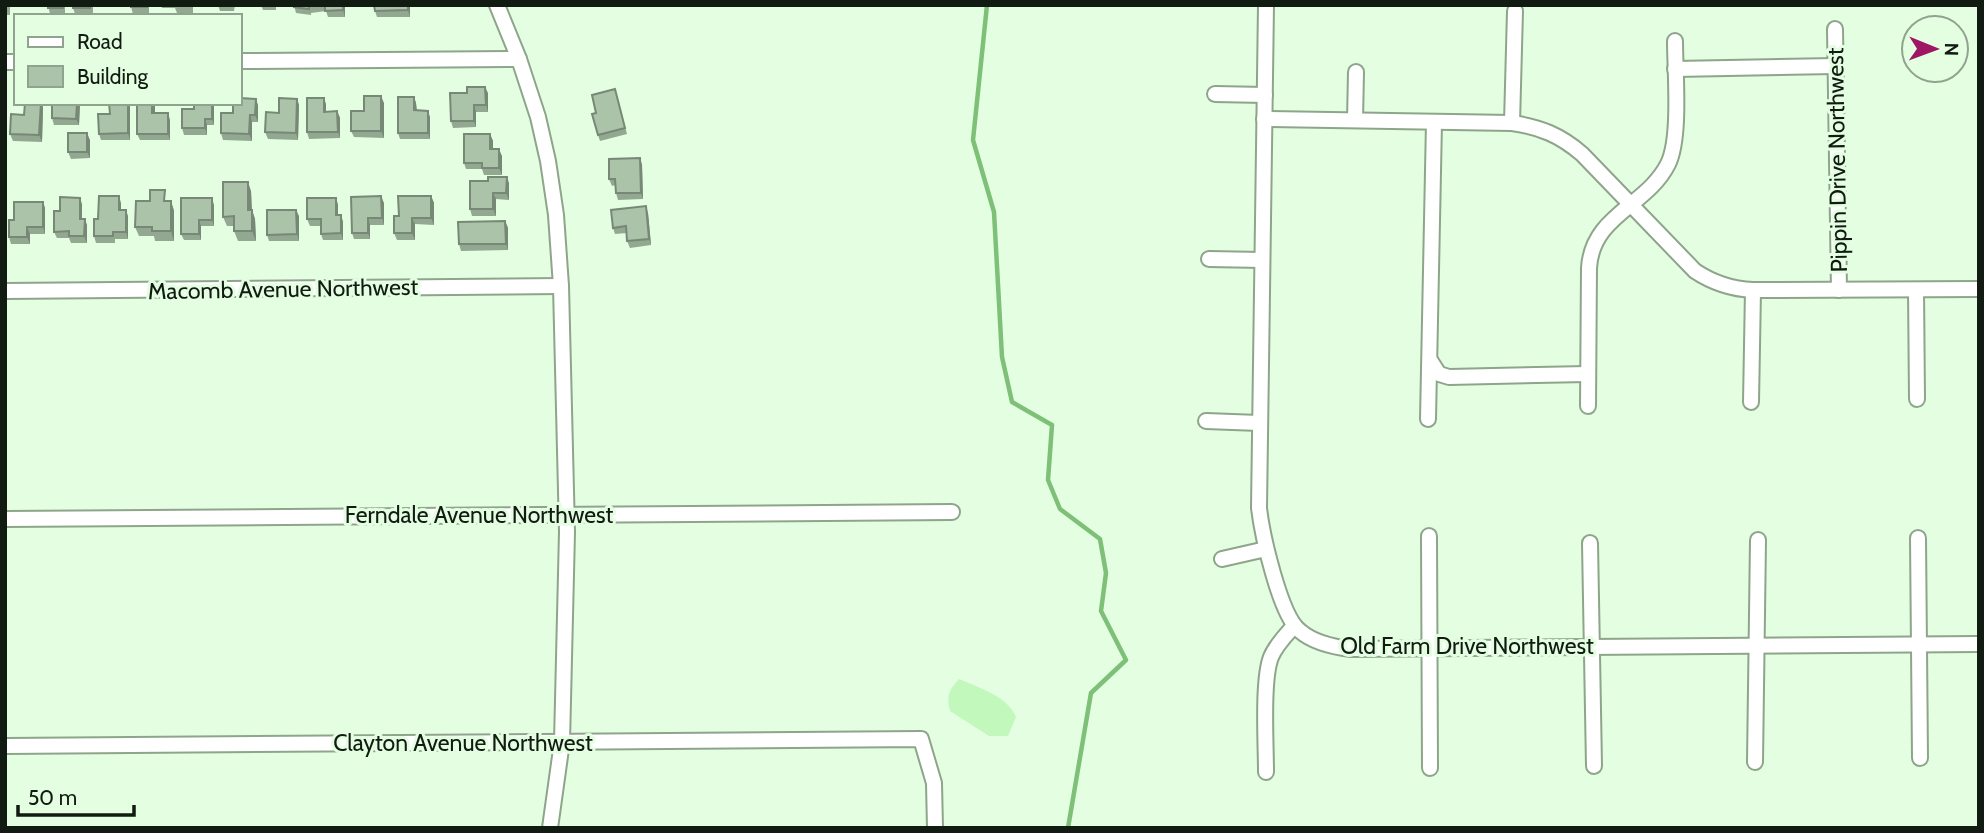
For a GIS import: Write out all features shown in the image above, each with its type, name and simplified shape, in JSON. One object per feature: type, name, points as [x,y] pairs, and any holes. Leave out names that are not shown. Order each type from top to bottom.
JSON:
[{"type":"street","points":[[497,5],[538,117],[556,215],[561,286],[567,514],[562,742],[550,828]]},
{"type":"street","points":[[1266,5],[1259,508],[1266,549],[1294,626],[1270,658],[1266,708],[1266,772]]},
{"type":"street","points":[[1512,123],[1515,11]]},
{"type":"street","name":"Pippin Drive Northwest","points":[[1835,29],[1839,290]]},
{"type":"street","points":[[1588,406],[1591,248],[1599,234],[1656,181],[1670,159],[1674,131],[1675,41]]},
{"type":"street","points":[[242,61],[519,59]]},
{"type":"street","points":[[1675,69],[1835,66]]},
{"type":"street","points":[[1355,120],[1356,72]]},
{"type":"street","points":[[1215,94],[1265,95]]},
{"type":"street","points":[[1264,119],[1512,123],[1543,129],[1566,141],[1582,154],[1695,271],[1722,285],[1753,290],[1979,289]]},
{"type":"street","points":[[1428,419],[1434,122]]},
{"type":"street","points":[[1209,259],[1262,260]]},
{"type":"street","name":"Macomb Avenue Northwest","points":[[5,291],[561,286]]},
{"type":"street","points":[[1751,402],[1753,290]]},
{"type":"street","points":[[1916,290],[1917,399]]},
{"type":"street","points":[[1429,358],[1436,370],[1449,377],[1587,374]]},
{"type":"street","points":[[1206,421],[1259,423]]},
{"type":"street","name":"Ferndale Avenue Northwest","points":[[5,519],[952,512]]},
{"type":"street","points":[[1429,536],[1430,768]]},
{"type":"street","points":[[1918,538],[1920,758]]},
{"type":"street","points":[[1755,762],[1758,540]]},
{"type":"street","points":[[1590,543],[1594,766]]},
{"type":"street","points":[[1222,559],[1266,549]]},
{"type":"street","name":"Old Farm Drive Northwest","points":[[1294,626],[1310,638],[1338,647],[1755,647],[1979,643]]},
{"type":"street","name":"Clayton Avenue Northwest","points":[[5,746],[921,739],[934,783],[935,828]]},
{"type":"green space","points":[[959,679],[1006,703],[1016,717],[1008,736],[989,736],[950,711],[949,694]]},
{"type":"building","points":[[48,5],[63,5],[63,8],[48,8]]},
{"type":"building","points":[[73,5],[90,5],[90,8],[73,8]]},
{"type":"building","points":[[147,5],[147,7],[131,7]]},
{"type":"building","points":[[294,5],[321,5],[309,6],[309,9]]},
{"type":"building","points":[[325,5],[343,5],[343,10],[325,11]]},
{"type":"building","points":[[374,5],[408,5],[408,10],[375,11]]},
{"type":"building","points":[[467,87],[485,87],[486,105],[474,105],[474,121],[451,121],[450,93],[467,93]]},
{"type":"building","points":[[615,89],[625,128],[598,135],[592,114],[596,113],[592,95]]},
{"type":"building","points":[[364,96],[381,96],[381,131],[351,131],[351,111],[364,111]]},
{"type":"building","points":[[398,97],[414,97],[414,110],[428,111],[428,133],[398,133]]},
{"type":"building","points":[[242,98],[256,99],[255,115],[250,115],[249,134],[221,133],[221,113],[233,113],[233,105],[242,105]]},
{"type":"building","points":[[279,98],[297,99],[296,133],[265,132],[266,112],[279,113]]},
{"type":"building","points":[[307,98],[324,98],[324,112],[337,111],[338,132],[307,132]]},
{"type":"building","points":[[25,105],[41,105],[39,135],[10,134],[11,114],[24,115]]},
{"type":"building","points":[[52,105],[77,105],[76,119],[52,118]]},
{"type":"building","points":[[109,105],[128,105],[128,133],[99,134],[98,114],[110,114]]},
{"type":"building","points":[[137,105],[152,105],[152,113],[168,113],[168,134],[137,134]]},
{"type":"building","points":[[194,105],[212,105],[212,119],[205,119],[205,128],[182,128],[182,109],[194,109]]},
{"type":"building","points":[[68,133],[87,133],[87,152],[68,152]]},
{"type":"building","points":[[464,134],[490,134],[490,149],[499,149],[499,168],[482,168],[482,163],[464,163]]},
{"type":"building","points":[[640,158],[641,193],[616,193],[615,179],[609,179],[609,159]]},
{"type":"building","points":[[488,177],[507,177],[506,193],[493,193],[493,209],[470,209],[470,181],[488,181]]},
{"type":"building","points":[[223,182],[248,182],[248,210],[252,210],[252,231],[234,231],[234,216],[223,217]]},
{"type":"building","points":[[150,190],[165,190],[164,201],[171,201],[171,231],[135,227],[136,201],[150,201]]},
{"type":"building","points":[[99,196],[119,196],[119,210],[126,210],[126,232],[113,232],[113,236],[94,236],[94,219],[98,219]]},
{"type":"building","points":[[381,196],[382,218],[368,218],[368,233],[352,233],[351,197]]},
{"type":"building","points":[[398,196],[431,196],[431,218],[412,218],[412,233],[394,233],[394,216],[399,216]]},
{"type":"building","points":[[60,197],[80,198],[80,219],[85,219],[84,236],[69,236],[69,231],[54,232],[54,211],[60,211]]},
{"type":"building","points":[[181,198],[212,198],[212,220],[199,220],[199,234],[181,234]]},
{"type":"building","points":[[307,198],[336,198],[336,215],[341,215],[341,233],[321,234],[321,219],[307,219]]},
{"type":"building","points":[[14,202],[43,202],[43,227],[27,227],[27,237],[9,237],[9,220],[14,220]]},
{"type":"building","points":[[646,206],[649,239],[627,241],[626,226],[613,228],[611,210]]},
{"type":"building","points":[[267,210],[296,210],[297,234],[267,235]]},
{"type":"building","points":[[505,221],[506,244],[459,244],[458,222]]},
{"type":"waterway","points":[[987,5],[973,140],[994,212],[1002,357],[1012,402],[1052,425],[1048,480],[1060,509],[1100,539],[1106,573],[1101,611],[1126,660],[1091,693],[1068,828]]}]
